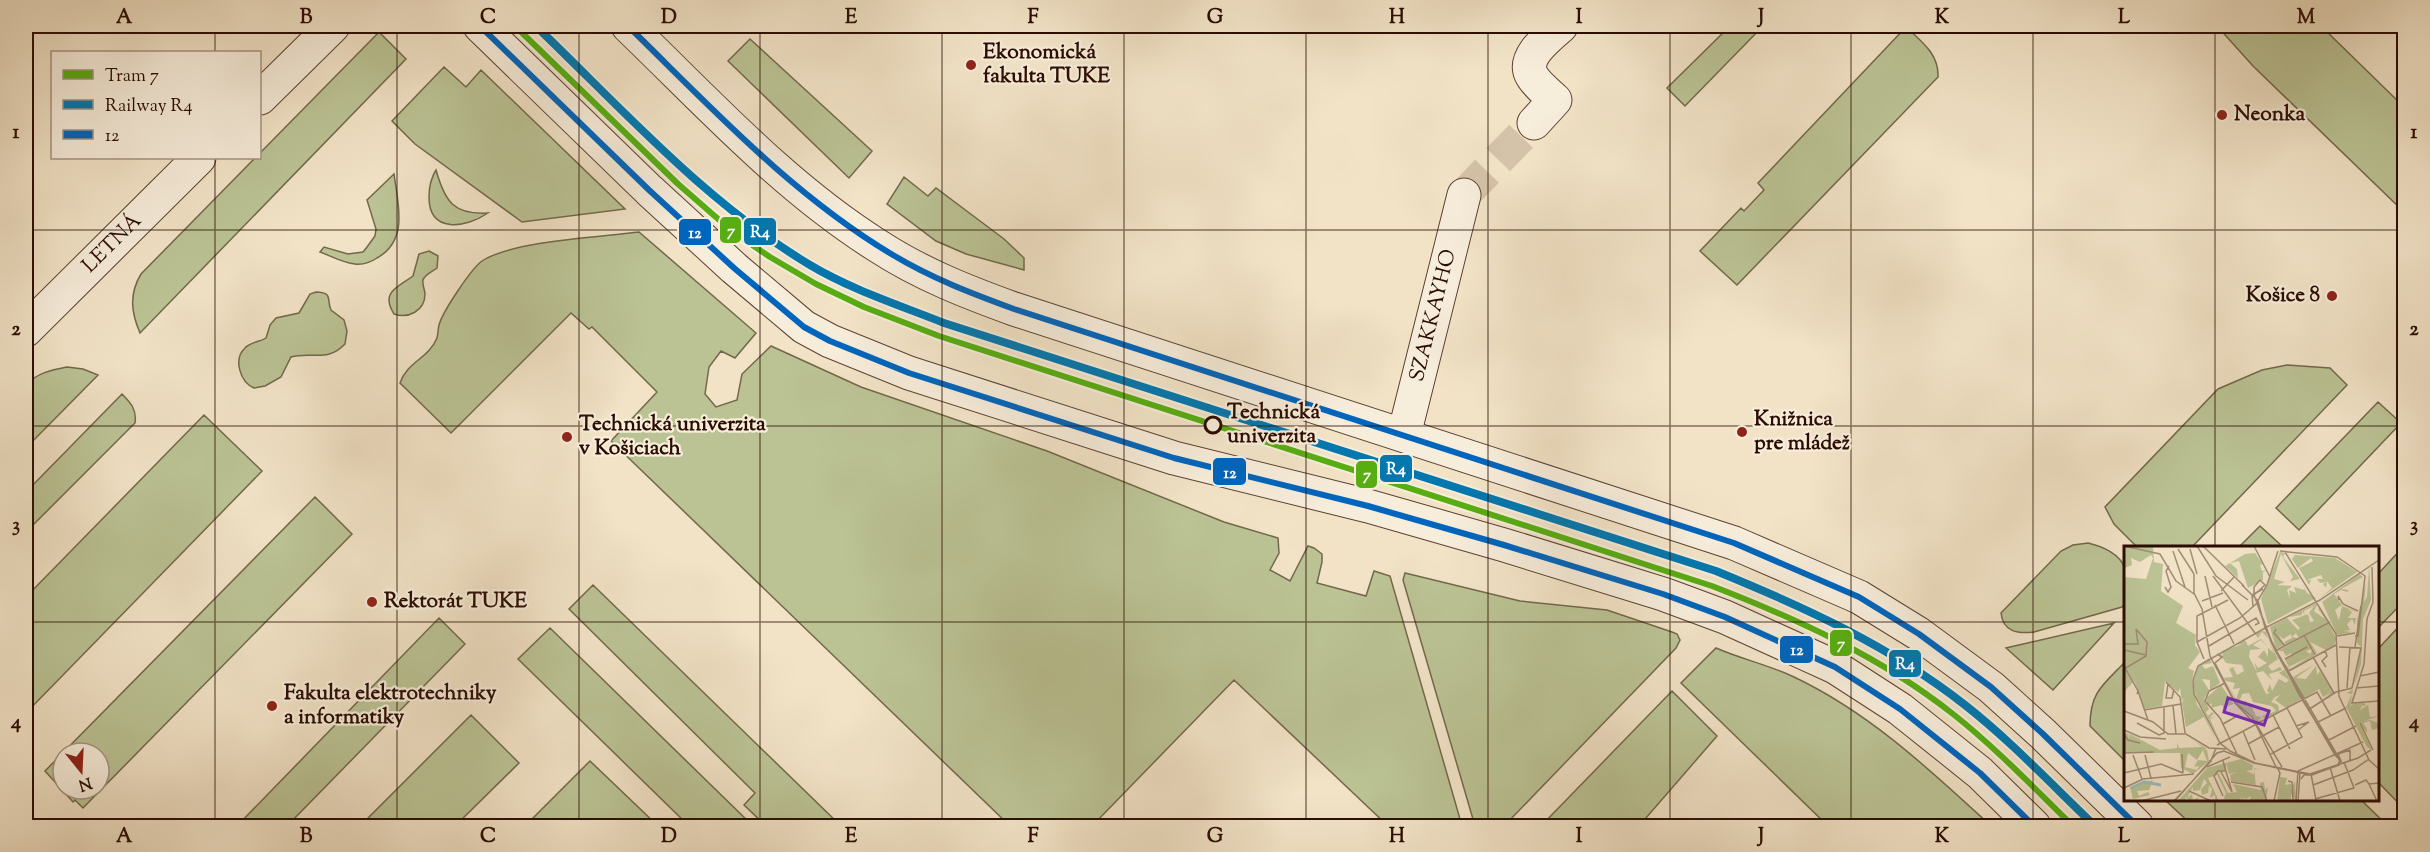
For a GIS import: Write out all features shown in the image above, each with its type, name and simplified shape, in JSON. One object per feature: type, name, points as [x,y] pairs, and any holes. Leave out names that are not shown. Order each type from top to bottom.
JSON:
[{"type":"street","points":[[261,97],[333,26]]},
{"type":"street","points":[[480,26],[649,190],[734,268],[804,327],[830,341],[909,373],[1174,458],[1429,523],[1663,594],[1725,617],[1835,667],[1900,709],[1980,773],[2034,826]]},
{"type":"street","points":[[628,26],[783,174],[848,226],[909,264],[954,287],[1014,309],[1734,543],[1859,597],[1919,634],[1991,687],[2138,826]]},
{"type":"street","points":[[1534,123],[1555,100],[1532,75],[1529,65],[1534,52],[1561,26]]},
{"type":"street","name":"LETNÁ","points":[[26,330],[198,159]]},
{"type":"street","name":"SZAKKAYHO","points":[[1404,435],[1464,195]]},
{"type":"green space","points":[[1730,26],[1763,26],[1685,106],[1667,88]]},
{"type":"green space","points":[[2217,26],[2321,26],[2404,107],[2404,212],[2253,66]]},
{"type":"green space","points":[[1906,27],[1933,55],[1938,77],[1737,285],[1700,251],[1741,208],[1744,211],[1764,190],[1758,183]]},
{"type":"green space","points":[[379,32],[406,59],[140,333],[135,318],[133,296],[141,274],[254,159],[261,159],[261,152]]},
{"type":"green space","points":[[750,39],[872,151],[849,178],[728,61]]},
{"type":"green space","points":[[444,67],[466,87],[481,70],[625,209],[522,222],[415,144],[392,121]]},
{"type":"green space","points":[[436,170],[447,198],[459,209],[467,212],[488,213],[460,224],[442,222],[435,217],[429,197]]},
{"type":"green space","points":[[394,174],[399,220],[394,242],[387,250],[364,264],[346,262],[320,252],[324,247],[348,254],[363,252],[375,236],[376,229],[367,200]]},
{"type":"green space","points":[[904,177],[928,196],[936,188],[1004,239],[1024,258],[1024,270],[966,254],[936,241],[887,204]]},
{"type":"green space","points":[[639,232],[756,333],[735,358],[721,351],[709,367],[705,394],[716,407],[737,400],[742,374],[771,346],[861,387],[1047,451],[1224,522],[1278,538],[1279,553],[1270,570],[1290,581],[1308,546],[1322,554],[1317,583],[1366,596],[1374,571],[1390,576],[1462,826],[1388,826],[1234,680],[1092,826],[1010,826],[611,441],[657,392],[592,327],[589,329],[571,313],[451,433],[400,383],[408,370],[429,351],[437,338],[439,325],[446,310],[465,281],[482,261],[496,254],[535,244]]},
{"type":"green space","points":[[429,251],[438,256],[437,268],[423,280],[425,294],[422,305],[410,314],[394,314],[390,307],[390,295],[413,276],[419,254]]},
{"type":"green space","points":[[316,292],[327,295],[331,310],[344,320],[347,331],[345,344],[326,355],[291,357],[281,377],[265,386],[254,388],[249,385],[240,370],[241,353],[250,344],[266,338],[270,325],[276,318],[299,313],[310,294]]},
{"type":"green space","points":[[2287,365],[2330,368],[2347,385],[2193,546],[2136,546],[2114,524],[2105,507],[2218,389],[2262,370]]},
{"type":"green space","points":[[67,367],[83,369],[98,375],[26,448],[26,385],[40,375]]},
{"type":"green space","points":[[122,394],[133,407],[135,423],[26,532],[26,492]]},
{"type":"green space","points":[[2378,402],[2401,423],[2299,530],[2276,508]]},
{"type":"green space","points":[[204,415],[262,471],[26,713],[26,597]]},
{"type":"green space","points":[[315,497],[352,534],[111,779],[111,741],[75,741]]},
{"type":"green space","points":[[2260,526],[2282,546],[2240,546]]},
{"type":"green space","points":[[2088,543],[2099,546],[2120,559],[2124,567],[2124,605],[2034,632],[2022,633],[2008,628],[2001,613],[2061,551],[2073,545]]},
{"type":"green space","points":[[2404,546],[2404,601],[2379,627],[2379,573]]},
{"type":"green space","points":[[1405,573],[1520,601],[1607,610],[1677,634],[1680,640],[1676,648],[1504,826],[1475,826],[1403,580]]},
{"type":"green space","points":[[593,585],[841,826],[766,826],[744,805],[755,793],[569,609]]},
{"type":"green space","points":[[439,618],[465,644],[287,826],[237,826]]},
{"type":"green space","points":[[2404,621],[2404,809],[2379,783],[2379,648]]},
{"type":"green space","points":[[2114,623],[2053,690],[2006,648]]},
{"type":"green space","points":[[550,628],[753,826],[689,826],[518,659]]},
{"type":"green space","points":[[1716,648],[1775,669],[1822,691],[1874,725],[1898,744],[1991,826],[1828,826],[1681,683]]},
{"type":"green space","points":[[2124,663],[2124,760],[2090,726],[2092,705],[2104,683]]},
{"type":"green space","points":[[1672,691],[1717,736],[1639,826],[1541,826]]},
{"type":"green space","points":[[471,715],[519,763],[455,826],[360,826]]},
{"type":"green space","points":[[590,761],[658,826],[616,826],[612,823],[609,826],[525,826]]},
{"type":"green space","points":[[51,765],[51,778],[45,771]]},
{"type":"green space","points":[[76,801],[90,801],[83,808]]},
{"type":"green space","points":[[2166,801],[2362,801],[2388,826],[2193,826]]},
{"type":"tunnel","points":[[1464,195],[1534,123]]},
{"type":"tram line","name":"7","points":[[515,26],[678,184],[733,232],[816,284],[864,307],[939,336],[1712,586],[1775,612],[1868,657],[1925,693],[1984,740],[2073,826]]},
{"type":"rail line","name":"R4","points":[[542,32],[637,126],[703,186],[773,241],[826,274],[876,297],[944,323],[1716,571],[1781,599],[1845,629],[1907,664],[1936,684],[1999,733],[2095,826]]},
{"type":"transit line","name":"12","points":[[480,26],[649,190],[734,268],[804,327],[830,341],[909,373],[1174,458],[1368,506],[1504,545],[1663,594],[1725,617],[1835,667],[1900,709],[1980,773],[2034,826]]},
{"type":"transit line","name":"12","points":[[628,26],[787,178],[856,231],[922,271],[1014,309],[1734,543],[1859,597],[1919,634],[1991,687],[2043,734],[2137,826]]},
{"type":"place","name":"Ekonomická fakulta TUKE","points":[[971,65]]},
{"type":"place","name":"Neonka","points":[[2222,115]]},
{"type":"place","name":"Košice 8","points":[[2332,296]]},
{"type":"place","name":"Technická univerzita","points":[[1213,425]]},
{"type":"place","name":"Knižnica pre mládež","points":[[1742,432]]},
{"type":"place","name":"Technická univerzita v Košiciach","points":[[567,437]]},
{"type":"place","name":"Rektorát TUKE","points":[[372,602]]},
{"type":"place","name":"Fakulta elektrotechniky a informatiky","points":[[272,706]]}]
